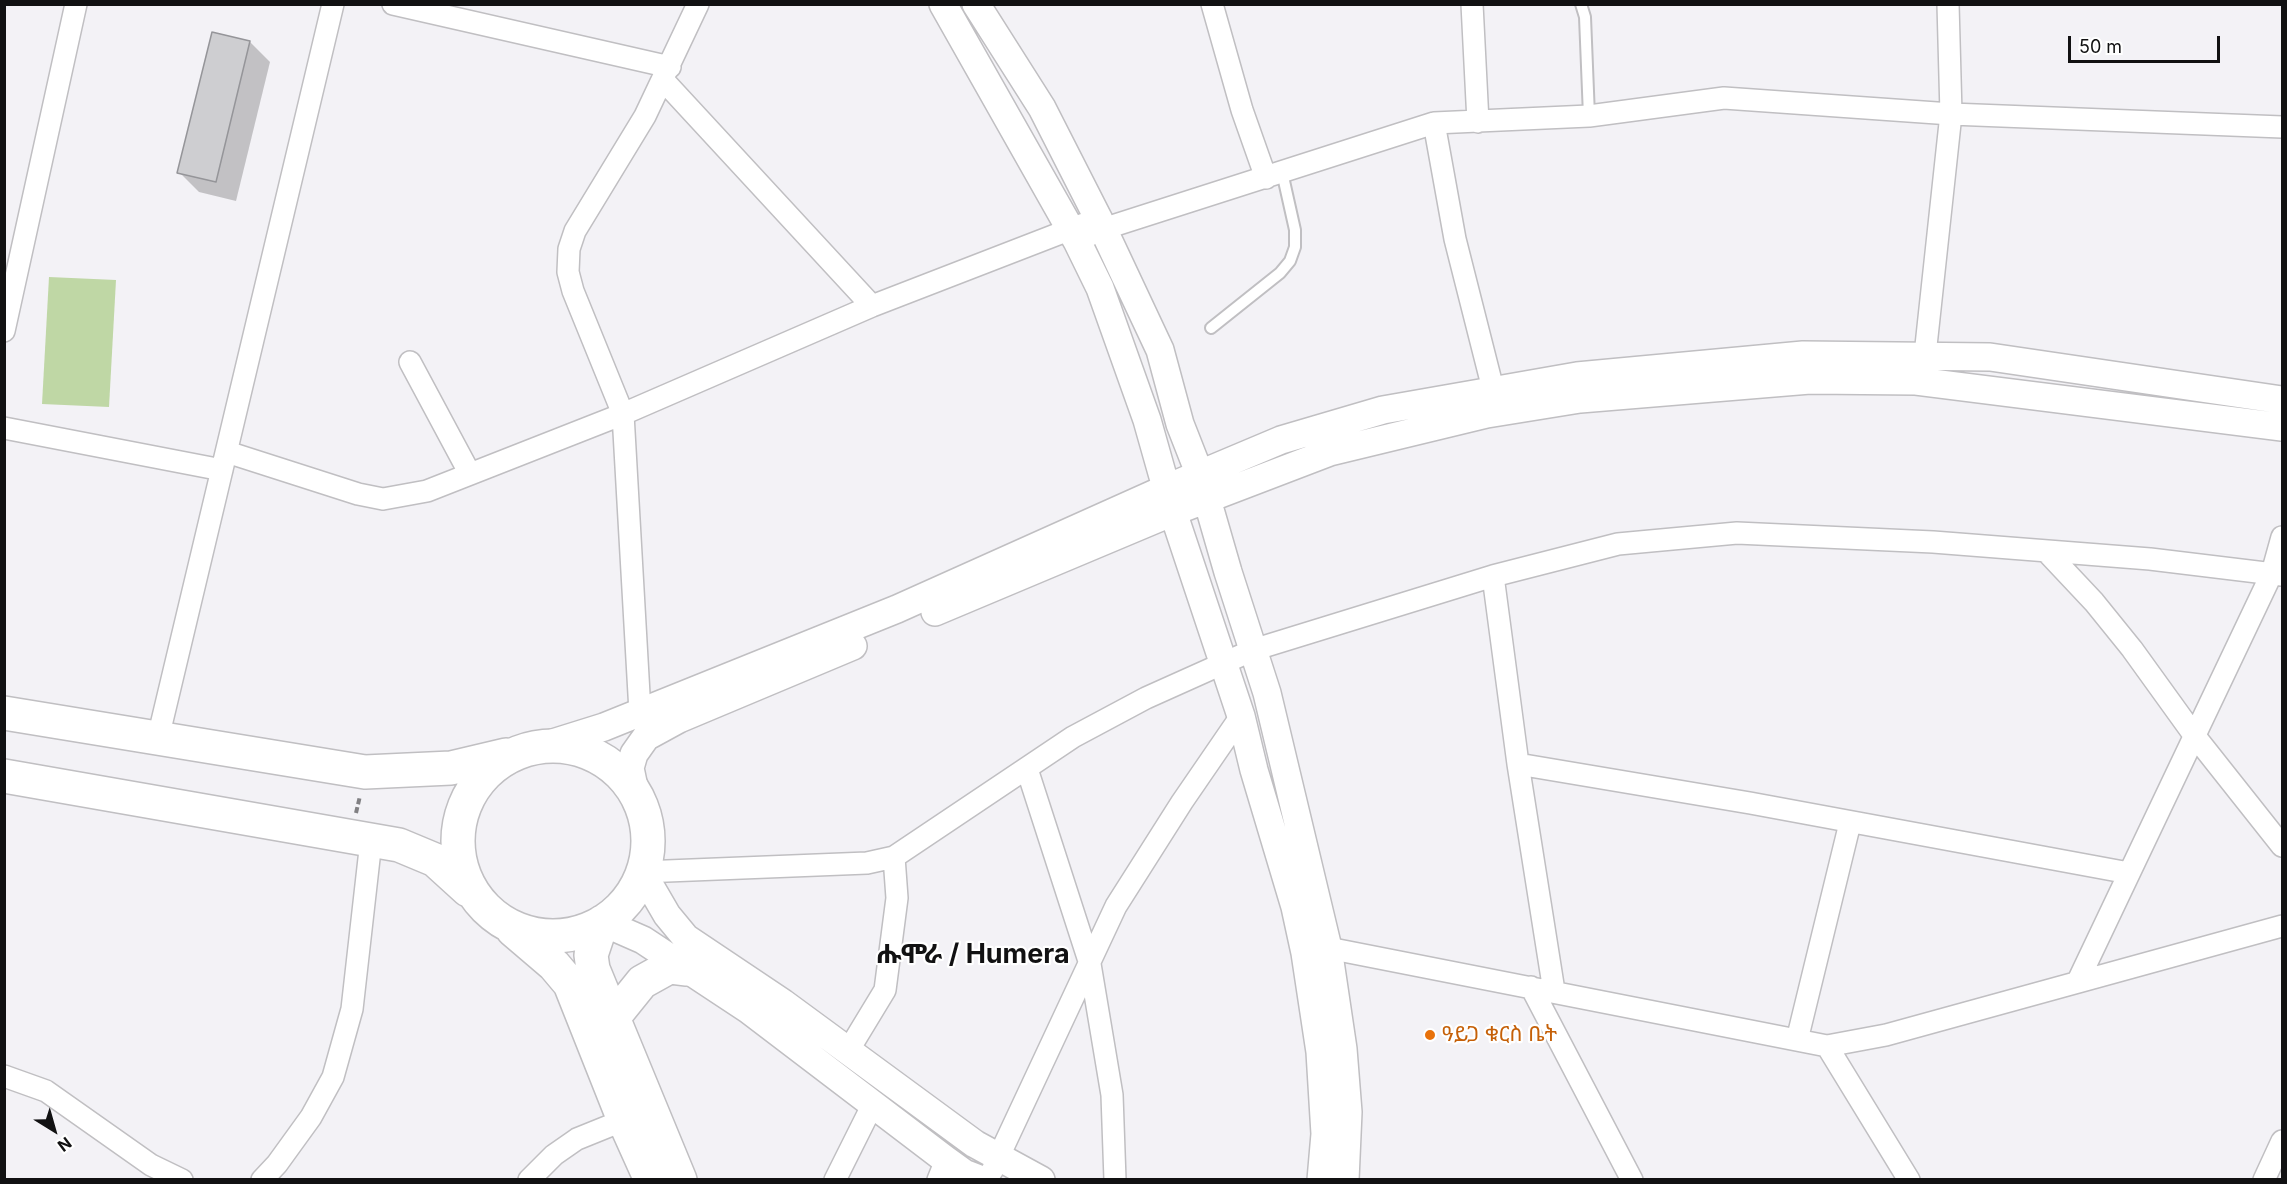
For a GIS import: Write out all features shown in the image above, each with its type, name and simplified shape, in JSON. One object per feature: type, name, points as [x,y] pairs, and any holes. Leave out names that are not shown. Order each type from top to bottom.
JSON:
[{"type":"main road","points":[[4,713],[365,772],[451,768],[534,748],[564,747],[598,757],[618,771],[635,792],[647,831],[642,872],[622,905],[602,922],[574,933],[551,936],[519,930],[492,913],[471,889],[462,869],[458,838],[461,817],[468,798],[487,773],[506,759],[534,748]]},
{"type":"main road","points":[[4,776],[399,845],[435,860],[492,913],[538,950],[570,984],[624,1120],[651,1179]]},
{"type":"main road","points":[[602,922],[591,955],[593,969],[680,1179]]},
{"type":"main road","points":[[614,1018],[642,982],[669,967],[686,969]]},
{"type":"street","points":[[4,331],[76,4]]},
{"type":"street","points":[[158,738],[333,4]]},
{"type":"street","points":[[393,4],[667,74],[872,306]]},
{"type":"street","points":[[640,712],[623,414],[573,291],[568,272],[569,249],[575,231],[645,116],[667,74],[698,4]]},
{"type":"street","points":[[943,4],[1074,235],[1100,288],[1147,420],[1170,500],[1317,950],[1344,1049],[1348,1112],[1345,1179]]},
{"type":"street","points":[[976,4],[1042,108],[1101,224],[1160,350],[1180,424],[1204,487],[1268,693],[1298,814],[1317,950],[1325,1134],[1321,1179]]},
{"type":"street","points":[[1212,4],[1242,110],[1274,175]]},
{"type":"street","points":[[1472,4],[1478,122]]},
{"type":"street","points":[[1925,355],[1951,114],[1948,4]]},
{"type":"street","points":[[4,428],[224,461],[383,499],[427,491],[623,414],[872,306],[1101,224],[1274,175],[1434,123],[1589,116],[1724,98],[1951,114],[2283,127]]},
{"type":"street","points":[[1434,123],[1455,239],[1493,389]]},
{"type":"street","points":[[635,792],[630,768],[634,754],[646,737],[679,719],[900,617],[1204,487],[1330,452],[1452,422],[1803,355],[1990,357],[2283,400]]},
{"type":"street","points":[[410,362],[470,474]]},
{"type":"street","points":[[1204,487],[1281,440],[1371,414],[1493,389],[1577,376],[1916,381],[2283,427]]},
{"type":"street","points":[[1041,1179],[994,1168],[975,1144],[848,1051],[686,938],[667,915],[642,872],[867,863],[894,857],[1073,737],[1146,698],[1225,665],[1253,650],[1493,576],[1618,544],[1737,533],[1933,542],[2150,559],[2277,574]]},
{"type":"street","points":[[2078,981],[2194,735],[2277,574],[2283,537]]},
{"type":"street","points":[[2046,551],[2094,602],[2132,649],[2194,735],[2283,846]]},
{"type":"street","points":[[1493,576],[1518,764],[1554,991]]},
{"type":"street","points":[[534,748],[640,712],[900,617]]},
{"type":"street","points":[[994,1168],[1116,906],[1182,802],[1241,716]]},
{"type":"street","points":[[1518,764],[2129,873]]},
{"type":"street","points":[[1027,769],[1090,964],[1112,1095],[1115,1179]]},
{"type":"street","points":[[1797,1040],[1850,823]]},
{"type":"street","points":[[262,1179],[278,1164],[311,1117],[333,1077],[352,1009],[361,839]]},
{"type":"street","points":[[848,1051],[885,990],[897,898],[894,857]]},
{"type":"street","points":[[602,922],[643,940],[771,1026],[873,1104],[942,1170],[964,1173],[982,1179]]},
{"type":"street","points":[[1317,950],[1554,991],[1827,1046],[1886,1035],[2283,926]]},
{"type":"street","points":[[1531,987],[1632,1179]]},
{"type":"street","points":[[1827,1046],[1909,1179]]},
{"type":"street","points":[[4,1076],[46,1091],[151,1165],[182,1179]]},
{"type":"street","points":[[836,1179],[873,1104]]},
{"type":"street","points":[[529,1179],[554,1155],[577,1139],[624,1120]]},
{"type":"street","points":[[2264,1179],[2283,1141]]},
{"type":"lane","points":[[1581,4],[1585,17],[1589,116]]},
{"type":"lane","points":[[1211,328],[1280,273],[1290,261],[1295,247],[1296,230],[1274,175]]},
{"type":"path","points":[[361,839],[365,772]]},
{"type":"green space","points":[[49,277],[116,280],[109,407],[42,404]]},
{"type":"building","points":[[212,32],[250,41],[216,182],[177,173]]},
{"type":"place","name":"ዓይጋ ቁርስ ቤት","points":[[1430,1035]]},
{"type":"district","name":"ሑሞራ / Humera","points":[[973,955]]}]
